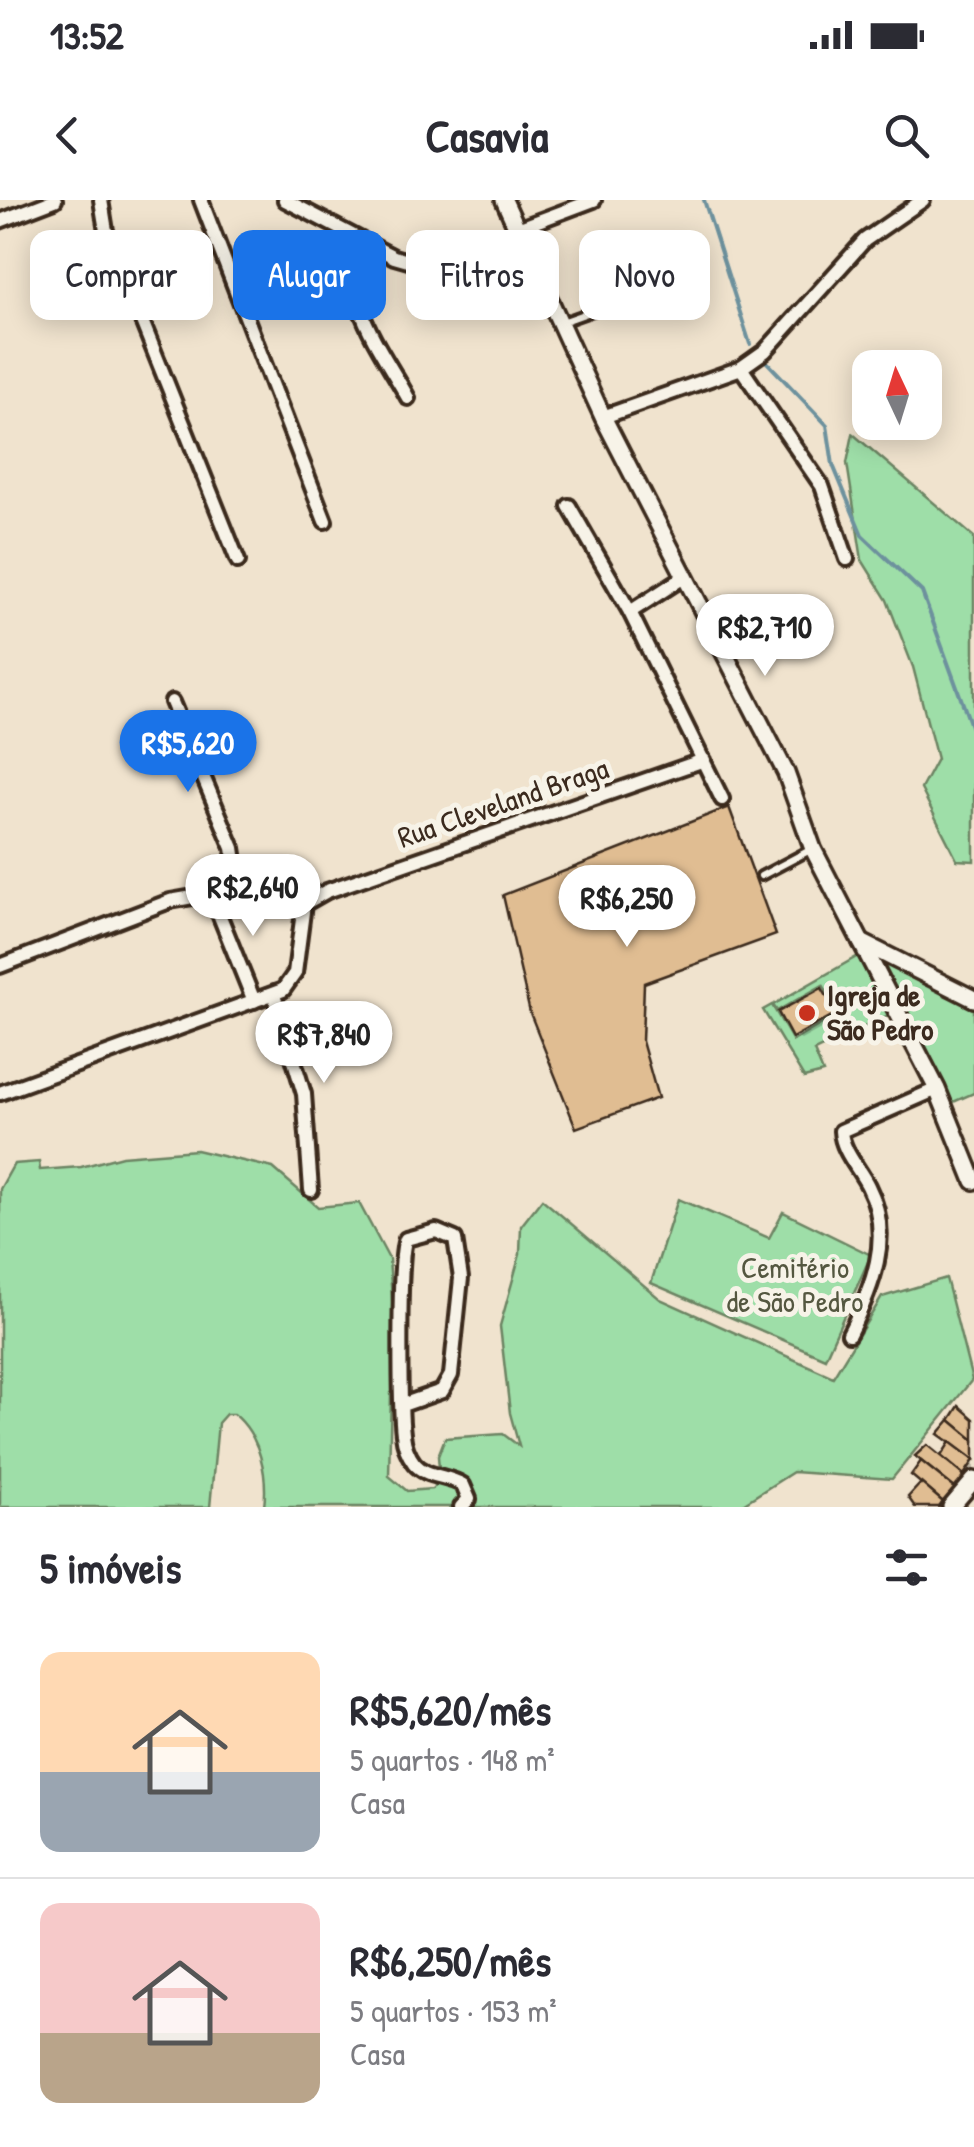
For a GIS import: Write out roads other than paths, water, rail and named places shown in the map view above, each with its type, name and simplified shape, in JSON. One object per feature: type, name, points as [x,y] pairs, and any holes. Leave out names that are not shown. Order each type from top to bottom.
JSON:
[{"type":"street","points":[[3,217],[55,200]]},
{"type":"street","points":[[102,200],[106,231],[238,561]]},
{"type":"street","points":[[200,200],[325,521]]},
{"type":"street","points":[[285,200],[340,230]]},
{"type":"street","points":[[504,200],[517,229],[594,200]]},
{"type":"street","points":[[603,417],[741,368],[766,351],[865,240],[923,200]]},
{"type":"street","points":[[559,318],[603,417],[786,773],[813,849],[937,1089],[974,1181]]},
{"type":"street","points":[[367,320],[408,398]]},
{"type":"street","points":[[741,368],[807,458],[834,512],[846,559]]},
{"type":"street","points":[[569,506],[630,612],[722,799]]},
{"type":"street","points":[[630,612],[684,578]]},
{"type":"street","points":[[0,966],[170,901],[211,894],[238,880],[238,863],[172,702]]},
{"type":"street","name":"Rua Cleveland Braga","points":[[274,995],[291,983],[299,916],[314,897],[704,760]]},
{"type":"street","points":[[211,894],[254,1001]]},
{"type":"street","points":[[860,942],[974,1000]]},
{"type":"street","points":[[0,1093],[274,995],[304,1094],[311,1190]]},
{"type":"street","points":[[849,1334],[875,1276],[879,1227],[870,1191],[842,1142],[841,1131],[937,1089]]},
{"type":"street","points":[[402,1405],[442,1392],[451,1375],[461,1259],[455,1238],[436,1231],[406,1239],[400,1252],[402,1405],[403,1436],[413,1462],[422,1471],[463,1485],[469,1499],[460,1507]]},
{"type":"street","points":[[951,1507],[974,1480]]},
{"type":"lane","points":[[561,322],[579,316]]},
{"type":"lane","points":[[761,876],[813,849]]},
{"type":"waterway","points":[[704,200],[750,344]]},
{"type":"waterway","points":[[765,360],[827,425],[833,465],[862,535],[922,592],[974,734]]},
{"type":"place","name":"Igreja de São Pedro","points":[[807,1013]]},
{"type":"park label","name":"Cemitério de São Pedro","points":[[795,1285]]}]
